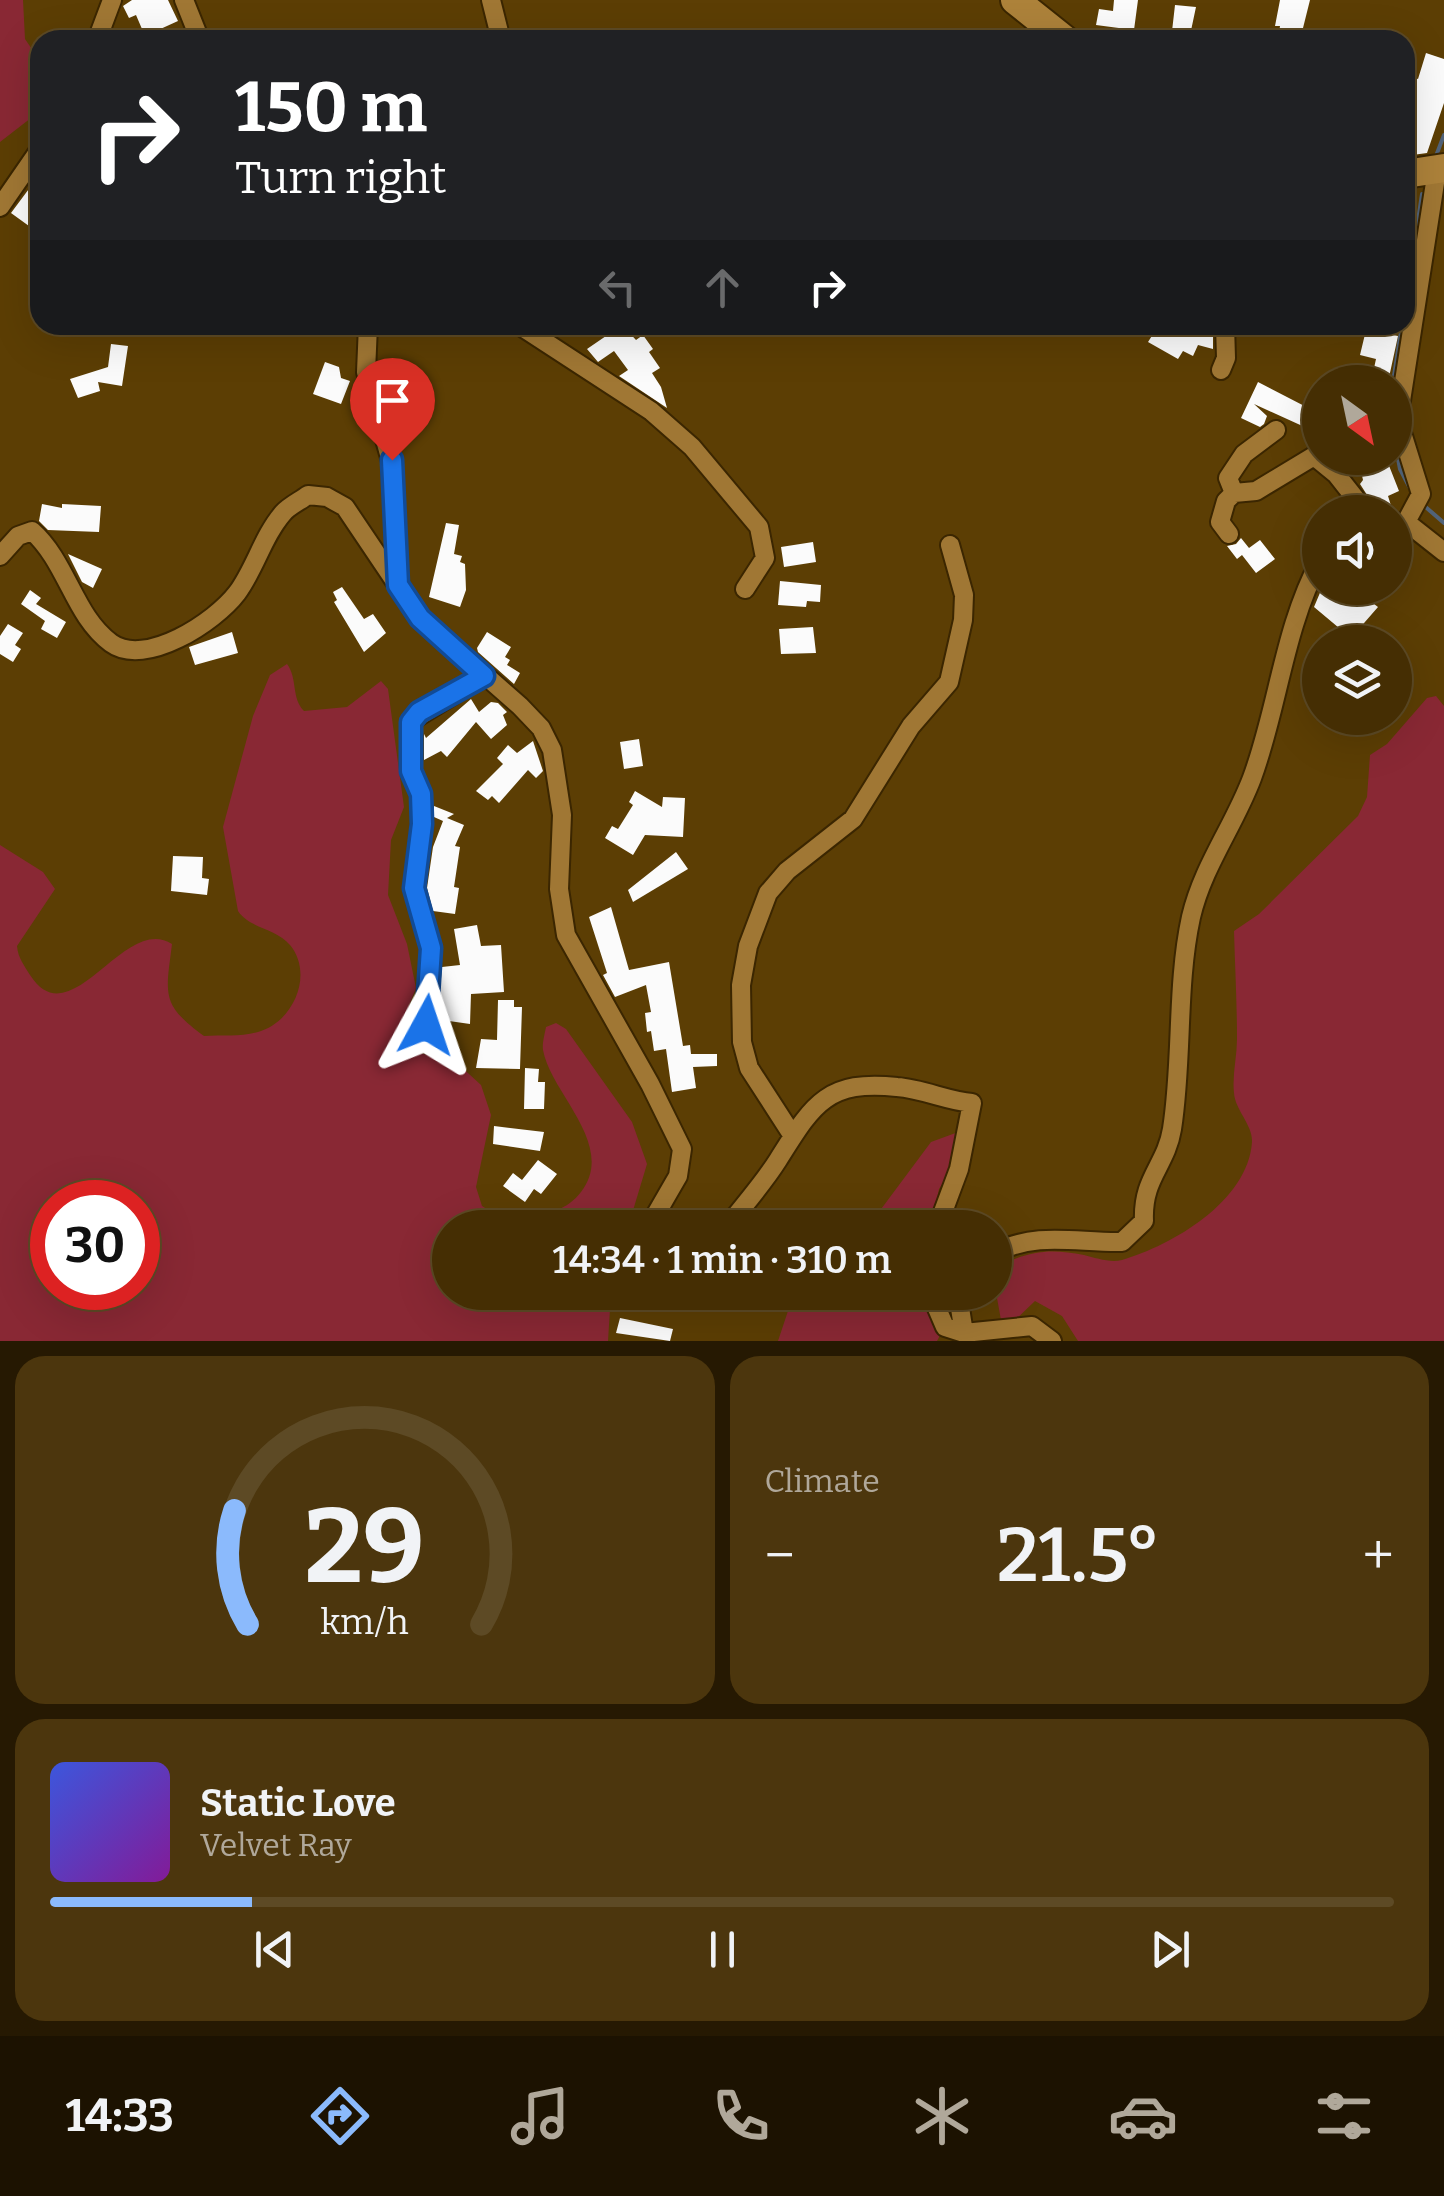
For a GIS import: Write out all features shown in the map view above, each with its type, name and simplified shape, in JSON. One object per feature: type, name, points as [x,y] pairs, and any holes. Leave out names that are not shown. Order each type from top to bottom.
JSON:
[{"type":"highway","points":[[1014,0],[1052,30]]},
{"type":"highway","points":[[1415,173],[1440,169]]},
{"type":"street","points":[[101,30],[112,0]]},
{"type":"street","points":[[184,0],[196,30]]},
{"type":"street","points":[[491,0],[499,30]]},
{"type":"street","points":[[0,207],[30,164]]},
{"type":"street","points":[[1415,318],[1440,169]]},
{"type":"street","points":[[368,335],[366,372],[392,460],[398,585]]},
{"type":"street","points":[[535,335],[651,411],[692,446],[729,490],[758,527],[765,558],[744,589]]},
{"type":"street","points":[[1221,370],[1226,358],[1225,335]]},
{"type":"street","points":[[1412,335],[1398,420],[1421,494],[1412,508]]},
{"type":"street","points":[[1234,494],[1228,478],[1244,454],[1276,430]]},
{"type":"street","points":[[1229,534],[1220,522],[1226,501],[1234,494],[1256,491],[1314,456],[1353,495]]},
{"type":"street","points":[[0,556],[18,536],[32,531],[51,548],[94,626],[112,644],[132,653],[161,646],[205,622],[236,594],[283,513],[308,495],[327,497],[345,507],[420,618],[541,728],[552,750],[562,816],[559,888],[566,935],[682,1148],[678,1176],[658,1210]]},
{"type":"street","points":[[1412,532],[1444,552]]},
{"type":"street","points":[[791,1133],[749,1068],[742,1042],[741,985],[748,946],[768,893],[787,871],[865,806],[904,738],[949,682],[964,596],[950,545]]},
{"type":"street","points":[[1012,1244],[1052,1237],[1122,1242],[1144,1221],[1142,1195],[1170,1142],[1178,1092],[1191,919],[1215,852],[1252,780],[1303,605]]},
{"type":"street","points":[[426,1025],[431,948],[414,888],[422,824],[421,794],[411,771],[411,722],[419,712],[484,676]]},
{"type":"street","points":[[740,1210],[778,1160],[791,1133],[816,1105],[839,1090],[862,1085],[898,1087],[972,1104],[959,1169],[944,1210]]},
{"type":"street","points":[[938,1310],[945,1327],[964,1333],[1032,1326],[1052,1341]]},
{"type":"street","points":[[960,1310],[964,1333]]},
{"type":"shaded area","points":[[0,0],[23,0],[25,39],[30,46],[30,119],[0,142]]},
{"type":"shaded area","points":[[287,664],[304,711],[347,707],[381,681],[388,689],[404,807],[391,840],[388,895],[407,944],[416,988],[402,1023],[412,1051],[456,1062],[481,1085],[491,1115],[476,1187],[482,1206],[489,1210],[432,1210],[432,1310],[610,1310],[608,1341],[0,1341],[0,845],[43,872],[55,889],[17,946],[30,975],[46,991],[63,993],[80,985],[135,945],[154,939],[172,944],[168,987],[173,1006],[204,1036],[245,1035],[271,1027],[296,996],[300,969],[284,939],[249,922],[238,911],[223,827],[253,716],[270,675]]},
{"type":"shaded area","points":[[1436,696],[1444,706],[1444,1341],[1078,1341],[1062,1316],[1035,1301],[1011,1324],[1001,1320],[999,1310],[1012,1310],[1012,1261],[1038,1252],[1122,1260],[1163,1244],[1205,1218],[1237,1183],[1252,1142],[1234,1093],[1234,931],[1259,914],[1358,816],[1367,797],[1370,755],[1395,735],[1412,735],[1412,715],[1427,698]]},
{"type":"shaded area","points":[[556,1023],[566,1029],[632,1122],[647,1164],[633,1210],[556,1210],[581,1192],[590,1174],[591,1156],[587,1138],[548,1067],[543,1050],[546,1027]]},
{"type":"shaded area","points":[[961,1131],[964,1151],[939,1189],[935,1210],[880,1210],[931,1142]]},
{"type":"shaded area","points":[[788,1310],[939,1310],[945,1326],[937,1341],[778,1341]]},
{"type":"building","points":[[132,0],[168,0],[178,21],[158,30],[142,30],[136,15],[129,18],[123,6]]},
{"type":"building","points":[[1114,0],[1138,0],[1134,30],[1096,25],[1099,9],[1113,11]]},
{"type":"building","points":[[1280,0],[1310,0],[1302,30],[1279,30],[1280,26],[1275,26]]},
{"type":"building","points":[[1175,5],[1196,7],[1191,30],[1172,30]]},
{"type":"building","points":[[1426,53],[1444,59],[1444,103],[1427,153],[1415,155],[1415,78],[1418,79]]},
{"type":"building","points":[[30,187],[30,227],[11,213]]},
{"type":"building","points":[[607,335],[631,335],[636,340],[643,335],[660,368],[652,373],[667,408],[619,376],[628,370],[614,351],[598,362],[587,349]]},
{"type":"building","points":[[1152,335],[1213,335],[1213,349],[1198,345],[1193,356],[1183,351],[1178,359],[1148,342]]},
{"type":"building","points":[[1365,335],[1398,336],[1392,365],[1375,365],[1376,359],[1360,355]]},
{"type":"building","points":[[111,344],[128,346],[122,386],[98,382],[100,391],[78,398],[70,379],[108,367]]},
{"type":"building","points":[[325,362],[339,367],[341,378],[350,381],[341,404],[313,394]]},
{"type":"building","points":[[1258,382],[1302,405],[1302,426],[1254,404],[1267,416],[1264,424],[1260,427],[1241,418]]},
{"type":"building","points":[[1362,475],[1393,475],[1399,491],[1367,495],[1360,484]]},
{"type":"building","points":[[42,504],[62,508],[62,504],[101,506],[99,532],[48,530],[39,521]]},
{"type":"building","points":[[446,523],[459,525],[454,554],[462,556],[460,562],[465,564],[466,590],[460,607],[429,597]]},
{"type":"building","points":[[1241,538],[1249,548],[1260,540],[1275,559],[1256,573],[1242,555],[1237,559],[1227,546]]},
{"type":"building","points":[[813,542],[816,562],[784,567],[781,547]]},
{"type":"building","points":[[68,554],[102,569],[93,588],[82,582]]},
{"type":"building","points":[[780,581],[821,585],[820,602],[807,601],[806,607],[778,605]]},
{"type":"building","points":[[342,587],[364,619],[373,614],[386,633],[364,652],[334,602],[337,600],[333,592]]},
{"type":"building","points":[[30,590],[41,598],[36,604],[66,622],[57,638],[41,629],[45,621],[21,604]]},
{"type":"building","points":[[1314,607],[1378,607],[1362,625],[1335,625]]},
{"type":"building","points":[[8,624],[23,633],[15,645],[21,649],[13,662],[0,654],[0,636]]},
{"type":"building","points":[[813,627],[816,653],[781,654],[779,629]]},
{"type":"building","points":[[232,632],[238,653],[195,665],[189,647]]},
{"type":"building","points":[[487,632],[511,647],[505,657],[510,660],[507,665],[520,673],[514,684],[478,652]]},
{"type":"building","points":[[471,699],[479,712],[491,702],[498,703],[507,712],[503,715],[507,725],[491,739],[476,722],[447,757],[441,751],[424,760],[424,734],[426,738]]},
{"type":"building","points":[[639,739],[643,766],[624,769],[620,742]]},
{"type":"building","points":[[533,741],[543,771],[536,778],[528,770],[499,803],[476,791],[503,764],[497,758],[508,745],[517,753]]},
{"type":"building","points":[[635,791],[662,807],[663,797],[685,798],[683,837],[645,835],[633,855],[605,838],[612,826],[618,829],[633,805],[629,802]]},
{"type":"building","points":[[434,806],[454,814],[447,818],[464,825],[455,846],[460,847],[454,887],[459,888],[455,914],[433,911],[427,888],[433,847],[443,821],[434,817]]},
{"type":"building","points":[[676,852],[688,869],[633,902],[628,890]]},
{"type":"building","points":[[173,856],[203,857],[202,878],[209,879],[207,895],[171,891]]},
{"type":"building","points":[[611,907],[629,970],[669,962],[683,1046],[690,1045],[691,1054],[717,1054],[717,1066],[693,1067],[696,1088],[672,1092],[666,1049],[654,1051],[651,1031],[647,1032],[645,1013],[651,1012],[646,985],[615,997],[603,975],[607,973],[589,917]]},
{"type":"building","points":[[477,925],[481,946],[501,945],[504,992],[471,994],[470,1024],[449,1021],[448,1028],[437,1026],[442,967],[460,965],[454,929]]},
{"type":"building","points":[[498,1000],[514,1000],[514,1007],[522,1007],[520,1069],[476,1068],[481,1039],[497,1040]]},
{"type":"building","points":[[525,1068],[539,1069],[538,1082],[545,1082],[544,1109],[524,1109]]},
{"type":"building","points":[[494,1126],[544,1132],[540,1151],[493,1144]]},
{"type":"building","points":[[538,1160],[557,1174],[541,1194],[534,1189],[525,1202],[503,1186],[513,1173],[522,1180]]},
{"type":"building","points":[[620,1318],[673,1329],[670,1341],[616,1333]]},
{"type":"waterway","points":[[1436,156],[1444,135]]},
{"type":"waterway","points":[[1415,241],[1422,194]]},
{"type":"waterway","points":[[1396,365],[1400,335]]},
{"type":"waterway","points":[[1403,475],[1412,492]]},
{"type":"waterway","points":[[1421,503],[1444,523]]},
{"type":"route","points":[[392,460],[398,585],[420,618],[484,676],[419,712],[411,722],[411,771],[421,794],[422,824],[414,888],[431,948],[426,1025]]}]
